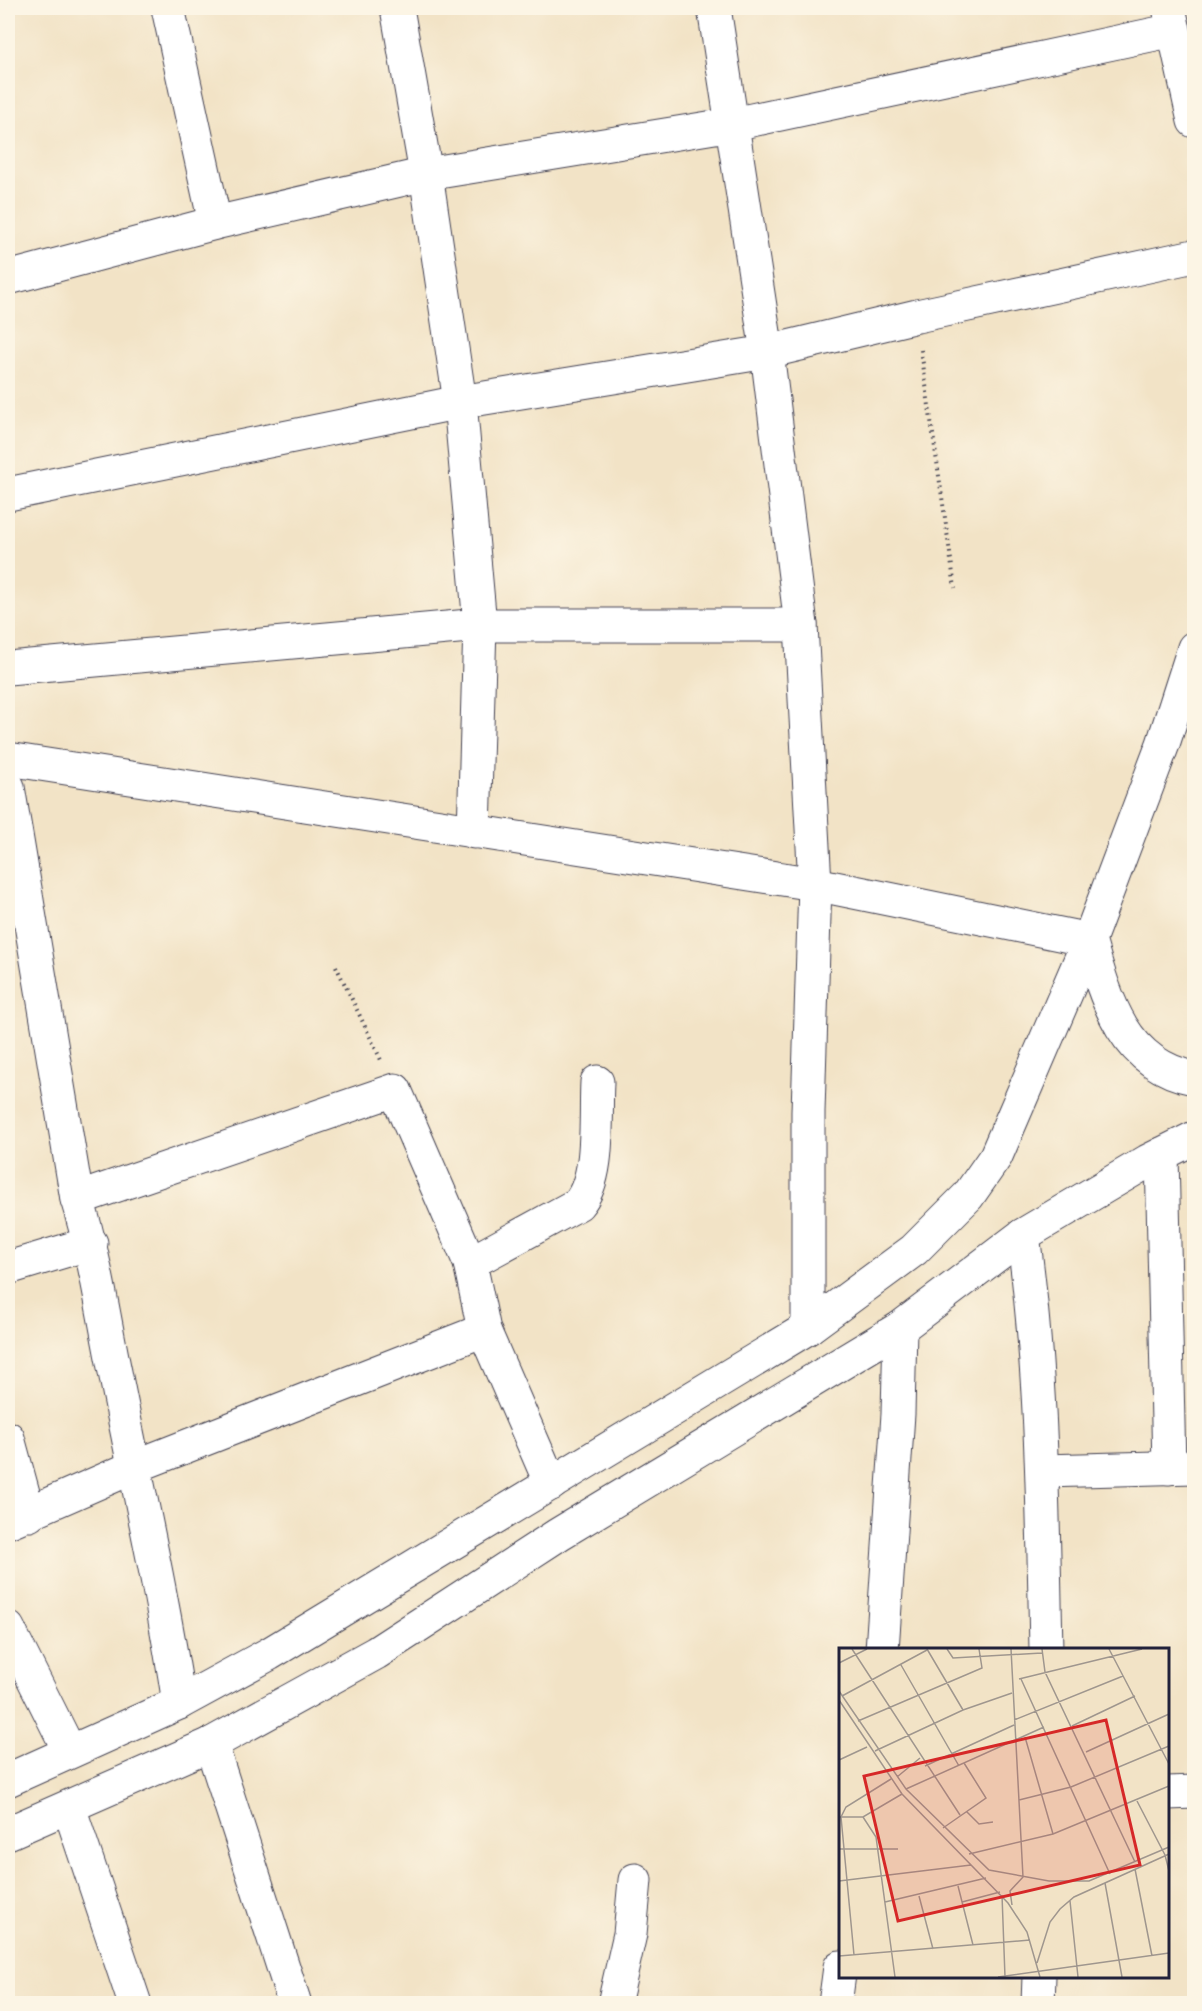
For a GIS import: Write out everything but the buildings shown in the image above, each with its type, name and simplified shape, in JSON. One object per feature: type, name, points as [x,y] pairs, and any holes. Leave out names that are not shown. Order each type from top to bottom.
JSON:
[{"type":"street","points":[[168,8],[215,223]]},
{"type":"street","points":[[398,8],[426,174],[460,402],[480,625],[474,832]]},
{"type":"street","points":[[714,8],[767,352],[801,624],[815,884],[808,1112],[808,1328]]},
{"type":"street","points":[[8,278],[215,223],[426,174],[733,124],[1172,19],[1194,121]]},
{"type":"street","points":[[8,494],[460,402],[767,352],[917,316],[1194,256]]},
{"type":"street","points":[[8,668],[480,625],[801,624]]},
{"type":"street","points":[[8,1780],[69,1750],[179,1703],[269,1654],[808,1328],[914,1250],[968,1196],[996,1156],[1089,940],[1163,744],[1194,648]]},
{"type":"street","points":[[8,759],[815,884],[1089,940]]},
{"type":"street","points":[[8,787],[77,1199],[91,1243],[163,1597],[179,1703]]},
{"type":"street","points":[[1089,940],[1102,987],[1133,1045],[1172,1074],[1194,1078]]},
{"type":"street","points":[[470,1263],[578,1204],[586,1194],[593,1169],[597,1083]]},
{"type":"street","points":[[77,1199],[395,1090],[470,1263],[484,1330],[551,1484]]},
{"type":"street","points":[[8,1833],[211,1744],[376,1653],[559,1534],[900,1328],[1023,1235],[1185,1144],[1182,1468],[1043,1471]]},
{"type":"street","points":[[1023,1235],[1034,1314],[1043,1471],[1046,1648]]},
{"type":"street","points":[[8,1268],[91,1243]]},
{"type":"street","points":[[882,1648],[897,1426],[900,1328]]},
{"type":"street","points":[[8,1438],[18,1519],[136,1466],[484,1330]]},
{"type":"street","points":[[8,1628],[69,1750]]},
{"type":"street","points":[[211,1744],[295,2004]]},
{"type":"street","points":[[1169,1793],[1194,1792]]},
{"type":"street","points":[[69,1807],[135,2004]]},
{"type":"street","points":[[614,2004],[630,1934],[635,1880]]},
{"type":"street","points":[[835,2004],[839,1974]]},
{"type":"street","points":[[1038,2004],[1039,1978]]},
{"type":"path","points":[[917,316],[955,588]]},
{"type":"path","points":[[336,966],[395,1090]]}]
